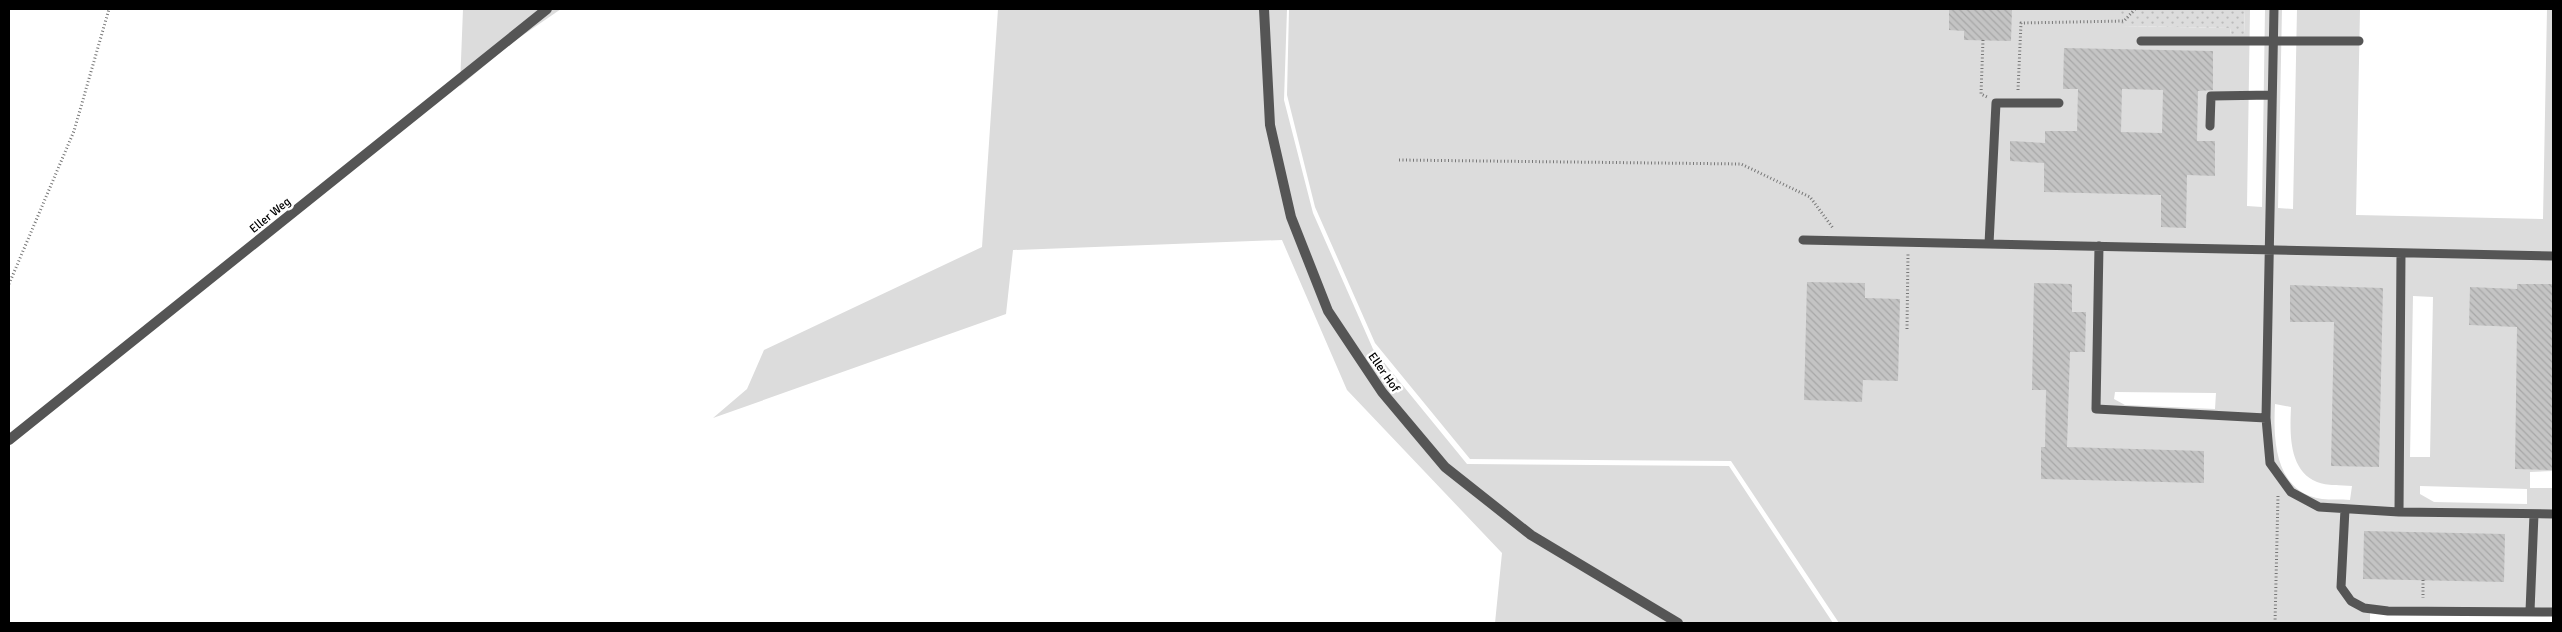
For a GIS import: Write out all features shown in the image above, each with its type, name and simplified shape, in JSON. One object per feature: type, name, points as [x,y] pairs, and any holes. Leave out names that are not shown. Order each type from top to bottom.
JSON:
[{"type":"street","name":"Eller Weg","points":[[9,440],[547,9]]},
{"type":"street","name":"Eller Hof","points":[[1264,9],[1270,125],[1292,217],[1328,310],[1382,392],[1452,473],[1531,534],[1678,623]]},
{"type":"lane","points":[[2274,9],[2266,418],[2270,463],[2292,492],[2319,507],[2399,512],[2553,514]]},
{"type":"lane","points":[[2141,40],[2273,39],[2359,41]]},
{"type":"lane","points":[[2210,126],[2211,96],[2272,96]]},
{"type":"lane","points":[[1989,244],[1996,103],[2059,103]]},
{"type":"lane","points":[[1803,240],[2553,256]]},
{"type":"lane","points":[[2099,246],[2096,409],[2266,418]]},
{"type":"lane","points":[[2399,512],[2401,253]]},
{"type":"lane","points":[[2345,509],[2341,587],[2350,601],[2364,608],[2424,611],[2553,612]]},
{"type":"lane","points":[[2530,611],[2534,514]]},
{"type":"path","points":[[9,284],[74,131],[109,9]]},
{"type":"path","points":[[2018,103],[2021,23],[2124,21],[2135,9]]},
{"type":"path","points":[[1983,40],[1981,94],[1996,103]]},
{"type":"path","points":[[1399,160],[1741,164],[1810,197],[1826,216],[1840,241]]},
{"type":"path","points":[[1907,329],[1908,243]]},
{"type":"path","points":[[2275,623],[2279,475]]},
{"type":"path","points":[[2423,580],[2424,611]]},
{"type":"shaded area","points":[[463,9],[561,9],[513,42],[460,86]]},
{"type":"shaded area","points":[[998,9],[1287,9],[1284,100],[1313,213],[1373,349],[1467,464],[1729,466],[1833,623],[1495,623],[1502,553],[1347,390],[1282,240],[1013,250],[1006,314],[713,418],[747,389],[764,350],[982,247]]},
{"type":"shaded area","points":[[1289,9],[2120,9],[2120,26],[2230,28],[2231,35],[2244,35],[2245,9],[2250,9],[2247,206],[2262,207],[2265,9],[2282,9],[2278,208],[2293,209],[2297,9],[2360,9],[2356,215],[2543,219],[2547,9],[2553,9],[2553,471],[2530,472],[2530,488],[2553,488],[2553,615],[2370,613],[2370,623],[1839,623],[1731,461],[1470,459],[1375,343],[1315,207],[1287,95]],"holes":[[[2413,296],[2433,297],[2430,457],[2410,457]],[[2115,392],[2216,393],[2215,409],[2125,405],[2114,399]],[[2275,404],[2291,407],[2291,439],[2296,460],[2301,469],[2317,482],[2330,485],[2352,486],[2350,500],[2322,499],[2306,494],[2295,486],[2286,476],[2280,463],[2275,433]],[[2420,486],[2527,489],[2527,504],[2434,502],[2420,494]]]},
{"type":"shaded area","points":[[2120,9],[2245,9],[2244,35],[2231,35],[2230,28],[2120,26]]},
{"type":"building","points":[[1949,9],[2012,9],[2011,41],[1964,40],[1964,31],[1949,30]]},
{"type":"building","points":[[2064,48],[2213,51],[2213,90],[2198,91],[2197,141],[2215,141],[2215,176],[2187,175],[2186,228],[2161,227],[2161,195],[2044,192],[2044,163],[2010,161],[2010,141],[2045,143],[2045,131],[2077,131],[2078,89],[2063,89]],"holes":[[[2122,89],[2163,90],[2162,133],[2121,132]]]},
{"type":"building","points":[[1807,282],[1865,283],[1865,298],[1900,299],[1898,381],[1863,380],[1862,402],[1804,400]]},
{"type":"building","points":[[2034,283],[2072,284],[2072,312],[2086,312],[2085,352],[2070,352],[2067,447],[2204,451],[2204,483],[2041,479],[2041,447],[2045,447],[2046,390],[2032,390]]},
{"type":"building","points":[[2517,284],[2553,284],[2553,470],[2515,469],[2517,327],[2469,325],[2470,287],[2517,289]]},
{"type":"building","points":[[2290,285],[2383,288],[2379,467],[2331,466],[2334,322],[2290,322]]},
{"type":"building","points":[[2364,531],[2505,534],[2504,582],[2363,579]]}]
